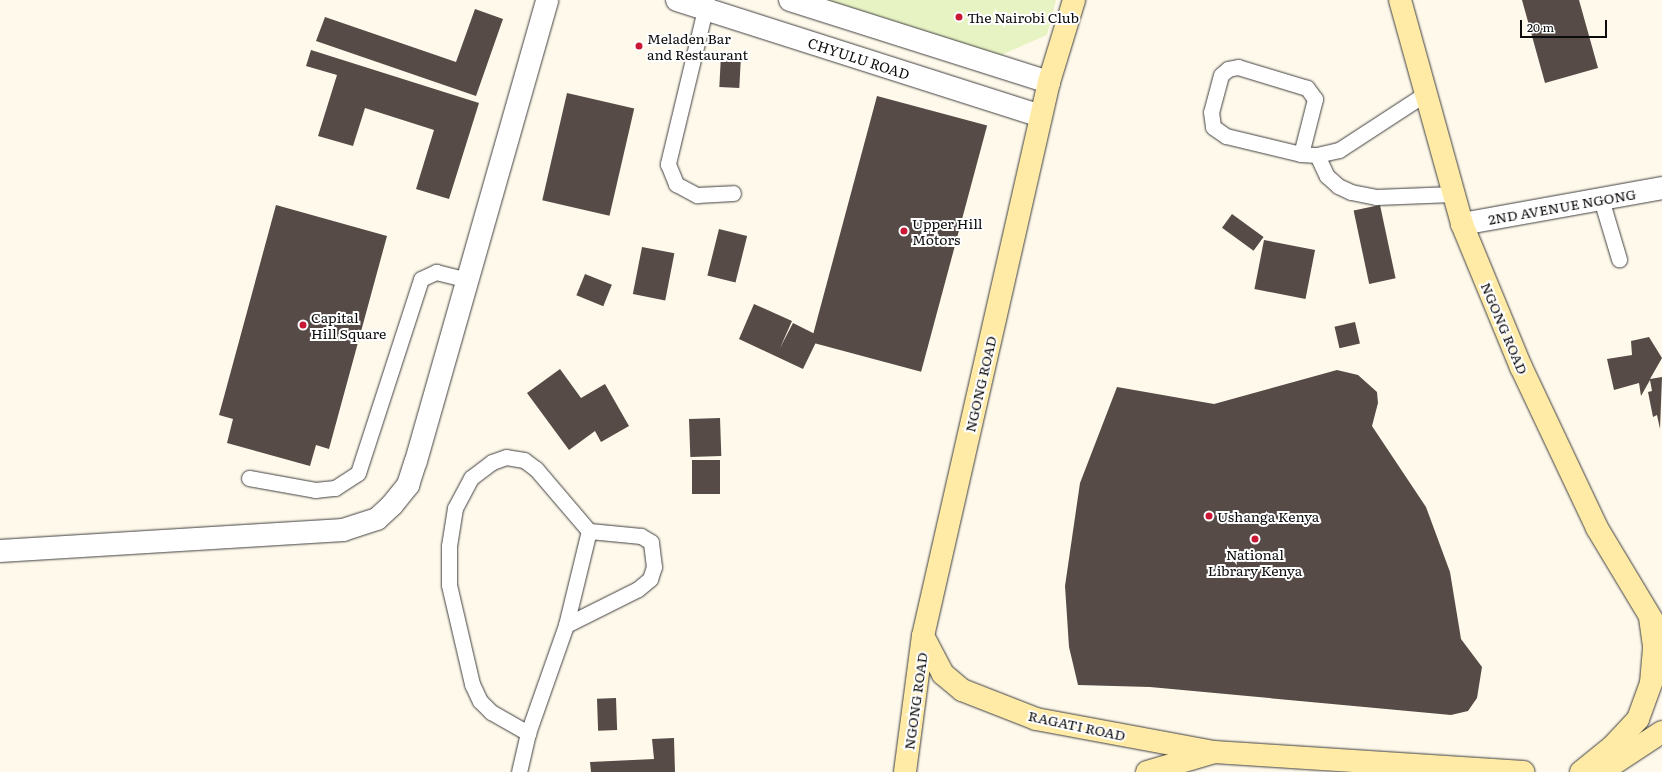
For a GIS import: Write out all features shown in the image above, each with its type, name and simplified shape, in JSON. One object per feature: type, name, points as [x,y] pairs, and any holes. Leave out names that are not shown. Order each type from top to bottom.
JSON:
[{"type":"main road","name":"NGONG ROAD","points":[[905,772],[923,636],[1040,116],[1074,0]]},
{"type":"main road","name":"NGONG ROAD","points":[[1400,0],[1462,224],[1521,367],[1591,514],[1662,636]]},
{"type":"main road","points":[[1581,772],[1626,734],[1646,700],[1651,683],[1654,646],[1649,616]]},
{"type":"main road","name":"RAGATI ROAD","points":[[923,636],[943,674],[962,690],[978,698],[1036,719],[1214,752],[1336,766],[1512,771]]},
{"type":"main road","points":[[1600,772],[1662,732]]},
{"type":"main road","name":"RAGATI ROAD","points":[[1147,772],[1214,752]]},
{"type":"street","points":[[0,551],[343,530],[377,519],[392,505],[408,485],[547,0]]},
{"type":"street","name":"CHYULU ROAD","points":[[677,0],[706,4],[1040,116]]},
{"type":"street","points":[[790,0],[1049,82]]},
{"type":"street","name":"2ND AVENUE NGONG","points":[[1462,224],[1662,188]]},
{"type":"lane","points":[[706,4],[668,164],[676,184],[698,195],[733,193]]},
{"type":"lane","points":[[1301,154],[1315,98],[1307,88],[1238,67],[1228,68],[1221,76],[1211,112],[1213,127],[1226,136],[1301,154],[1317,155],[1339,150],[1425,94]]},
{"type":"lane","points":[[1317,155],[1327,176],[1338,186],[1351,192],[1376,197],[1453,194]]},
{"type":"lane","points":[[1601,199],[1619,259]]},
{"type":"lane","points":[[248,478],[315,490],[335,488],[358,473],[421,279],[436,272],[467,280]]},
{"type":"lane","points":[[528,734],[491,712],[480,701],[472,684],[449,585],[449,546],[455,508],[471,478],[492,462],[506,456],[524,460],[536,469],[589,531],[641,536],[651,542],[654,567],[650,579],[638,589],[566,624]]},
{"type":"lane","points":[[519,772],[528,734],[566,624],[589,531]]},
{"type":"green space","name":"The Nairobi Club","points":[[815,0],[1056,0],[1047,35],[990,60]]},
{"type":"building","points":[[1522,0],[1579,0],[1598,68],[1545,83]]},
{"type":"building","points":[[475,9],[503,19],[476,96],[316,41],[325,17],[456,62]]},
{"type":"building","points":[[311,50],[479,103],[449,199],[416,189],[434,130],[365,108],[353,146],[318,136],[337,75],[306,66]]},
{"type":"building","points":[[721,55],[741,56],[739,88],[719,87]]},
{"type":"building","points":[[567,93],[634,109],[609,216],[542,200]]},
{"type":"building","name":"Upper Hill Motors","points":[[877,96],[987,126],[921,372],[811,342]]},
{"type":"building","name":"Capital Hill Square","points":[[276,205],[387,236],[329,449],[316,445],[310,466],[227,443],[233,419],[219,415]]},
{"type":"building","points":[[1380,205],[1396,278],[1369,284],[1354,211]]},
{"type":"building","points":[[1232,214],[1264,237],[1254,251],[1222,228]]},
{"type":"building","points":[[719,229],[747,236],[736,283],[707,276]]},
{"type":"building","points":[[1264,240],[1315,250],[1306,299],[1254,289]]},
{"type":"building","points":[[642,247],[674,253],[665,300],[633,294]]},
{"type":"building","points":[[585,274],[612,285],[603,306],[576,295]]},
{"type":"building","points":[[754,304],[792,321],[780,348],[793,323],[819,336],[803,369],[739,339]]},
{"type":"building","points":[[1355,322],[1360,343],[1339,348],[1335,327]]},
{"type":"building","points":[[1649,337],[1662,358],[1650,379],[1662,377],[1660,429],[1657,415],[1653,417],[1648,392],[1652,391],[1650,380],[1641,396],[1639,383],[1614,390],[1607,359],[1632,355],[1631,341]]},
{"type":"building","points":[[560,369],[581,398],[605,384],[629,426],[601,442],[595,431],[569,450],[527,393]]},
{"type":"building","name":"National Library Kenya","points":[[1337,370],[1358,375],[1377,392],[1378,403],[1372,426],[1426,507],[1450,572],[1461,639],[1482,667],[1477,698],[1468,711],[1451,715],[1150,687],[1078,685],[1069,647],[1065,586],[1080,483],[1117,387],[1214,404]]},
{"type":"building","points":[[720,418],[721,456],[690,457],[689,419]]},
{"type":"building","points":[[692,460],[720,460],[720,494],[692,494]]},
{"type":"building","points":[[616,698],[617,730],[598,731],[597,699]]},
{"type":"building","points":[[674,738],[675,772],[591,772],[590,762],[654,759],[652,739]]},
{"type":"place","name":"The Nairobi Club","points":[[959,17]]},
{"type":"place","name":"Meladen Bar and Restaurant","points":[[639,46]]},
{"type":"place","name":"Upper Hill Motors","points":[[904,231]]},
{"type":"place","name":"Capital Hill Square","points":[[303,325]]},
{"type":"place","name":"Ushanga Kenya","points":[[1209,516]]},
{"type":"place","name":"National Library Kenya","points":[[1255,539]]}]
